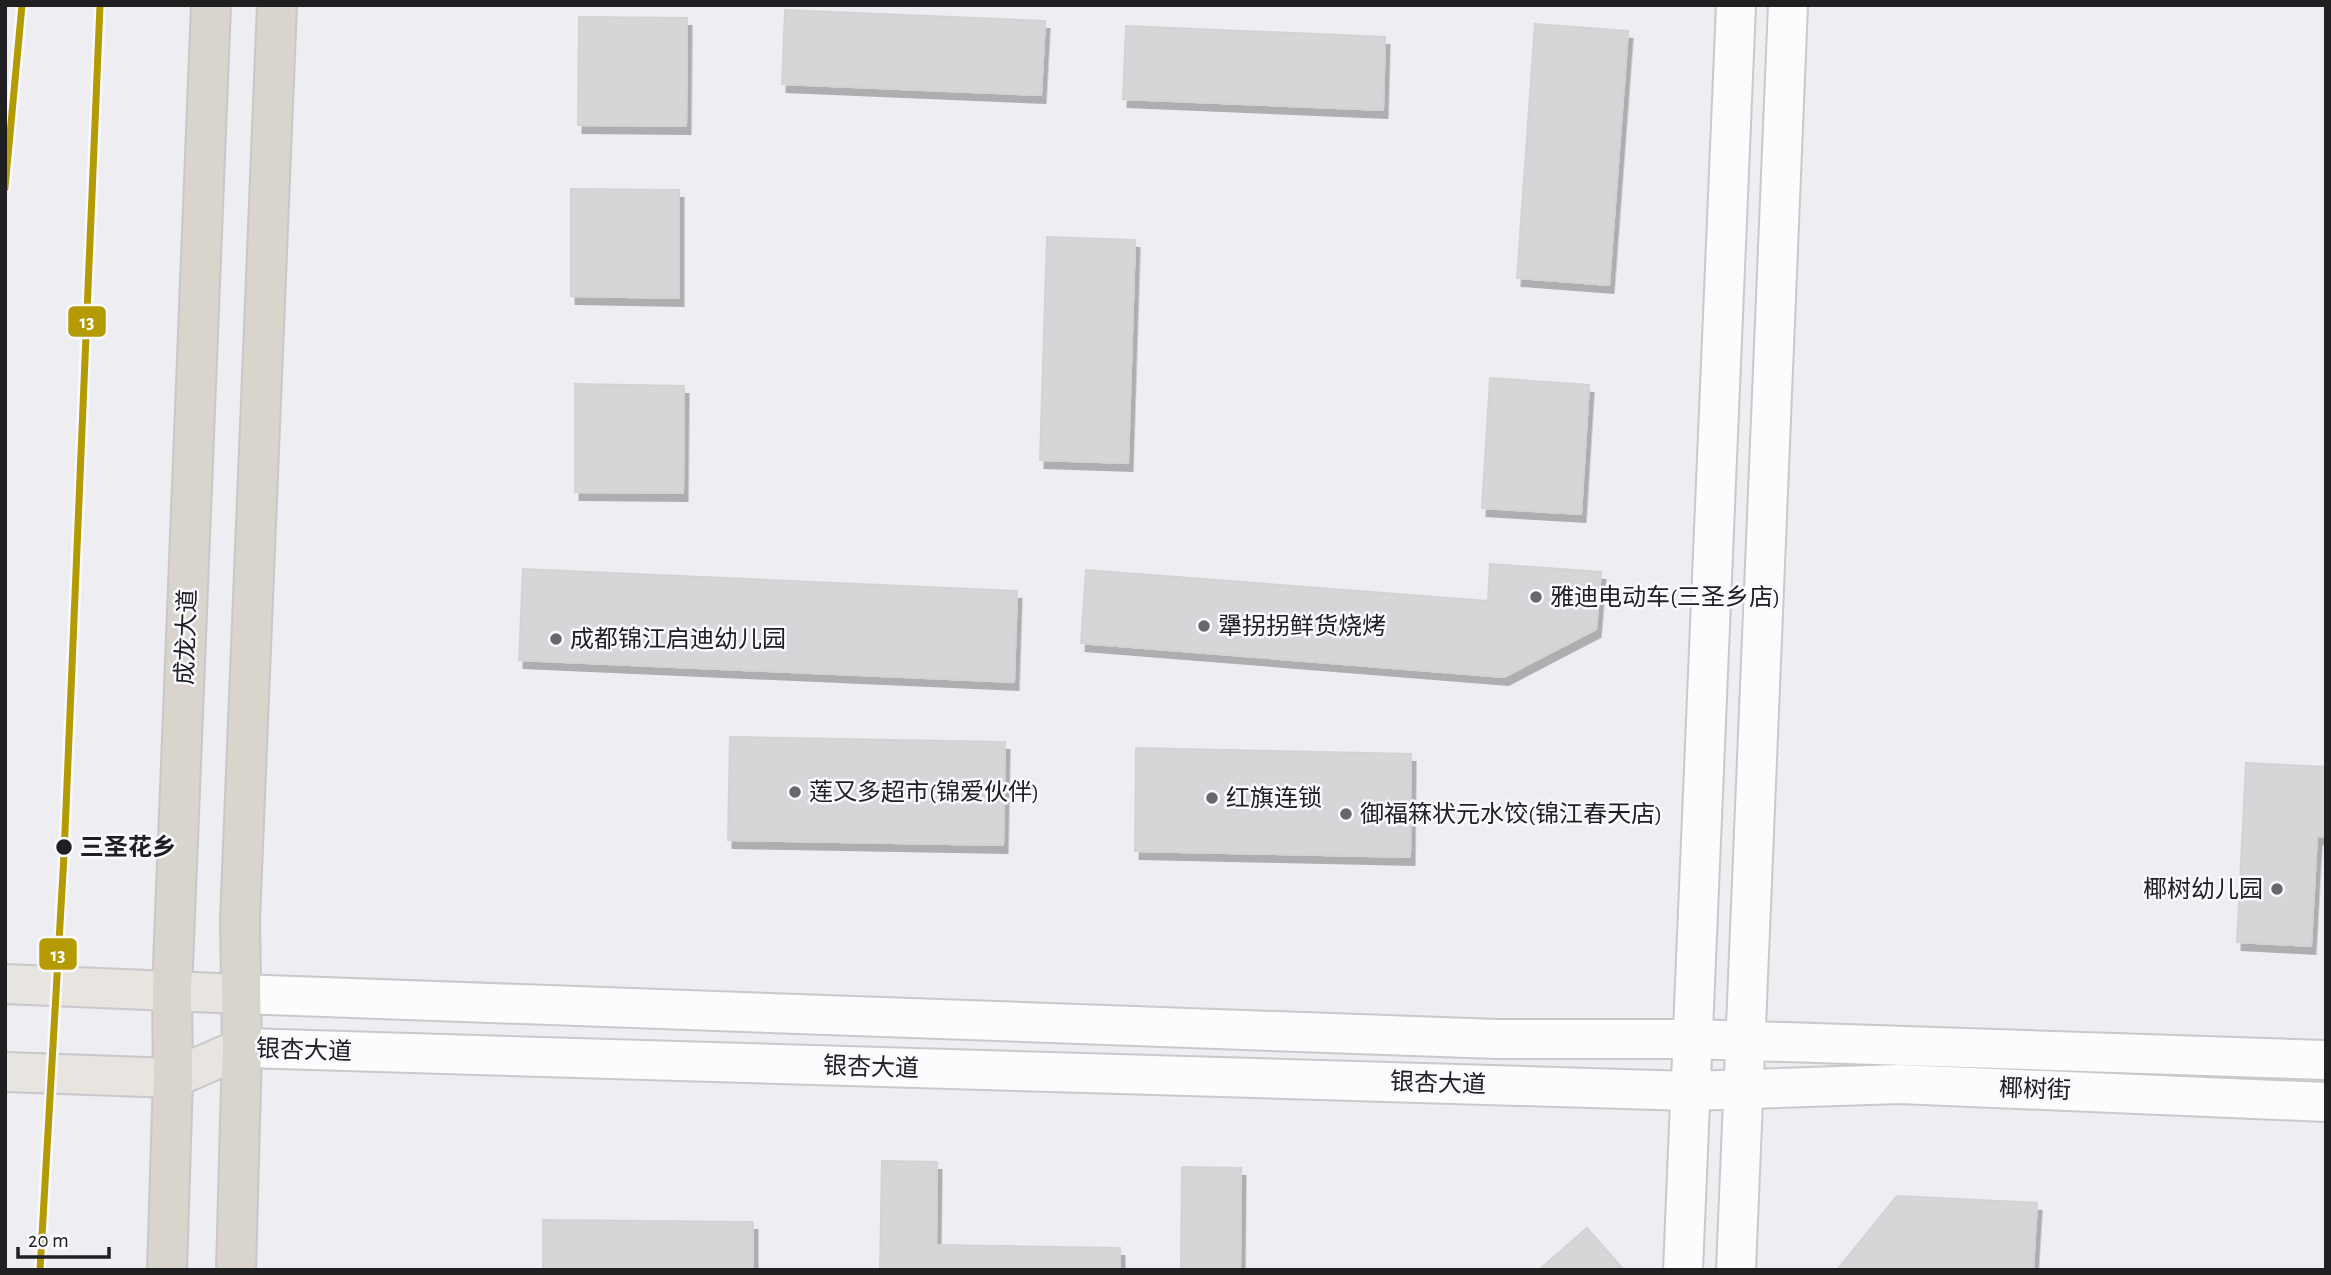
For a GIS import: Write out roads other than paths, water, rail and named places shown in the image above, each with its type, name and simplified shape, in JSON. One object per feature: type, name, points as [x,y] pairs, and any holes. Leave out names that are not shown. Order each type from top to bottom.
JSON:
[{"type":"highway","name":"成龙大道","points":[[167,1270],[173,991],[211,5]]},
{"type":"highway","points":[[236,1270],[242,1048],[240,920],[277,5]]},
{"type":"main road","name":"银杏大道","points":[[5,984],[241,994]]},
{"type":"main road","name":"银杏大道","points":[[5,1072],[173,1078],[242,1048]]},
{"type":"street","points":[[1683,1270],[1737,5]]},
{"type":"street","points":[[1736,1270],[1788,5]]},
{"type":"street","name":"银杏大道","points":[[241,994],[1497,1039],[1746,1041]]},
{"type":"street","name":"椰树街","points":[[1746,1041],[2326,1060]]},
{"type":"street","name":"银杏大道","points":[[242,1048],[1690,1091],[1743,1090]]},
{"type":"street","name":"椰树街","points":[[1743,1090],[1900,1084],[2326,1102]]},
{"type":"place","name":"雅迪电动车(三圣乡店)","points":[[1536,597]]},
{"type":"place","name":"犟拐拐鲜货烧烤","points":[[1204,626]]},
{"type":"place","name":"成都锦江启迪幼儿园","points":[[556,639]]},
{"type":"place","name":"莲又多超市(锦爱伙伴)","points":[[795,792]]},
{"type":"place","name":"红旗连锁","points":[[1212,798]]},
{"type":"place","name":"御福箖状元水饺(锦江春天店)","points":[[1346,814]]},
{"type":"place","name":"三圣花乡","points":[[64,847]]},
{"type":"place","name":"椰树幼儿园","points":[[2277,889]]}]
